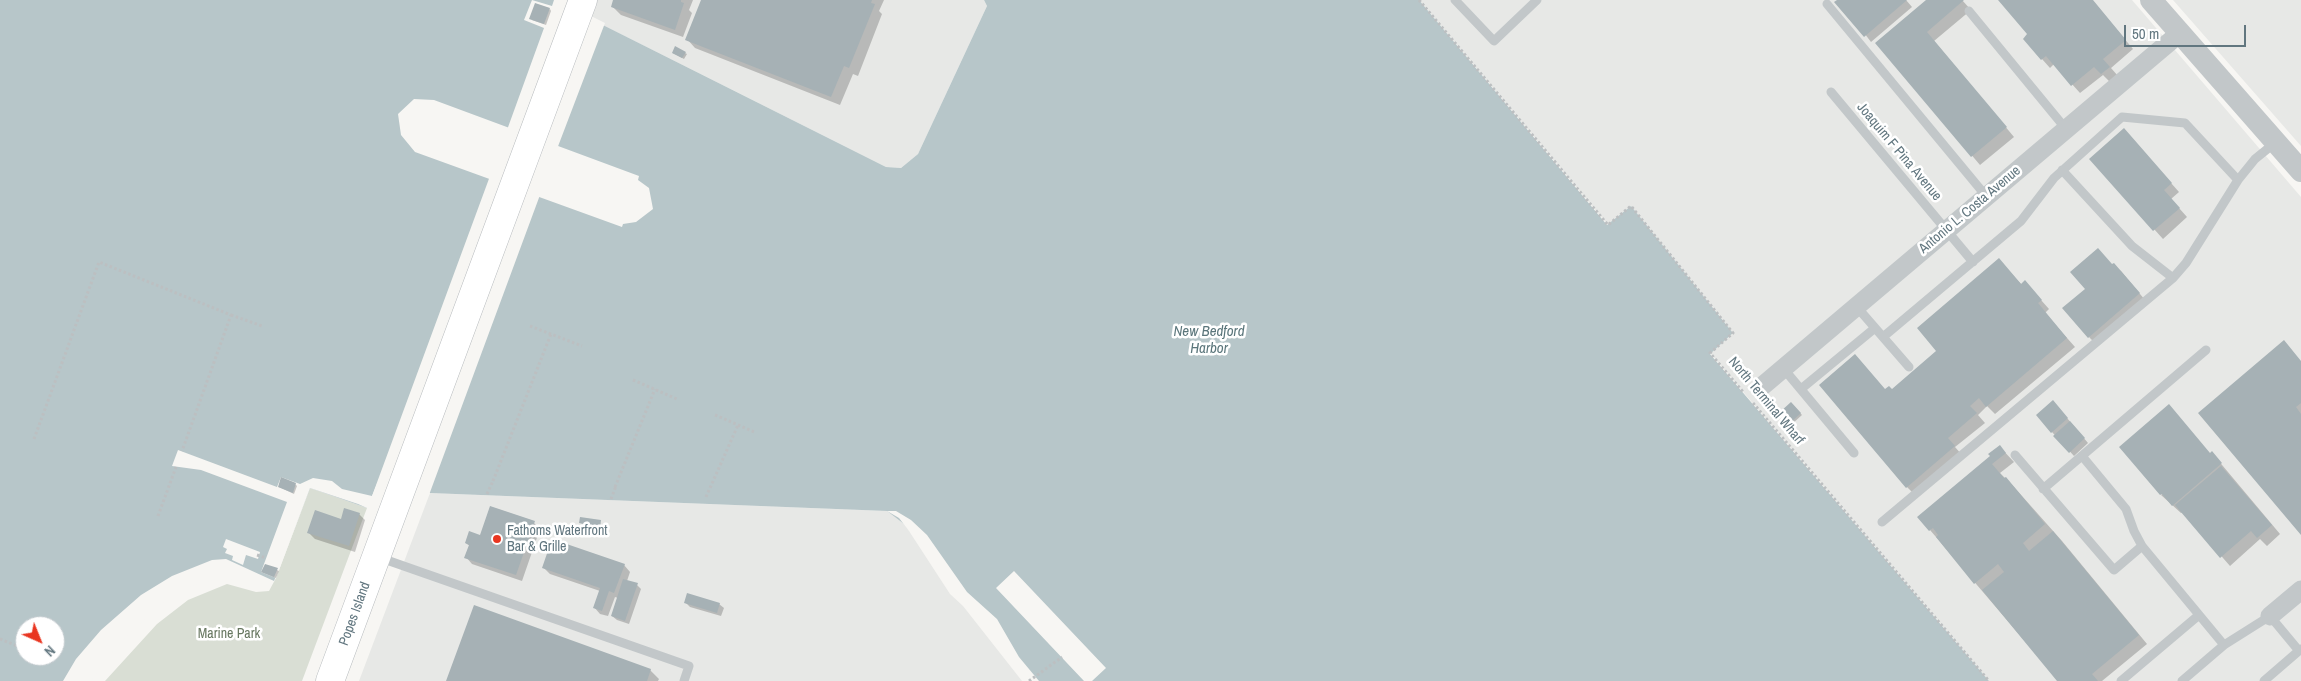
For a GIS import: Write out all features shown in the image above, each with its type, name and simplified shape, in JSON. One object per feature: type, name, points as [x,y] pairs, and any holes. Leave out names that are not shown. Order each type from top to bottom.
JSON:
[{"type":"highway","name":"Popes Island","points":[[330,681],[582,0]]},
{"type":"street","points":[[2151,0],[2301,171]]},
{"type":"street","name":"Antonio L. Costa Avenue","points":[[1760,388],[2180,33]]},
{"type":"street","points":[[2270,616],[2301,590]]},
{"type":"lane","points":[[1455,0],[1494,41],[1537,0]]},
{"type":"lane","points":[[1826,4],[1986,196]]},
{"type":"lane","points":[[1969,11],[2066,129]]},
{"type":"lane","name":"Joaquim F Pina Avenue","points":[[1831,92],[1973,262]]},
{"type":"lane","points":[[1883,337],[2020,222],[2062,170],[2118,120],[2128,116],[2186,123],[2238,180]]},
{"type":"lane","points":[[1882,522],[2173,278],[2186,263],[2238,180],[2255,159],[2276,142]]},
{"type":"lane","points":[[2062,170],[2132,246],[2173,278]]},
{"type":"lane","points":[[1856,306],[1909,367]]},
{"type":"lane","points":[[1801,389],[1875,328]]},
{"type":"lane","points":[[2043,489],[2206,350]]},
{"type":"lane","points":[[1783,368],[1854,453]]},
{"type":"lane","points":[[2015,455],[2114,570],[2142,546]]},
{"type":"lane","points":[[2082,456],[2126,509],[2142,546],[2224,645]]},
{"type":"lane","points":[[378,552],[689,666],[684,681]]},
{"type":"lane","points":[[2121,681],[2199,614]]},
{"type":"lane","points":[[2182,681],[2224,645],[2270,616],[2300,650],[2264,681]]},
{"type":"path","name":"North Terminal Wharf","points":[[1419,0],[1608,225],[1631,206],[1733,333],[1710,353],[1989,681]]},
{"type":"path","points":[[34,439],[99,262],[262,326]]},
{"type":"path","points":[[182,451],[231,315]]},
{"type":"path","points":[[530,326],[582,346]]},
{"type":"path","points":[[487,494],[551,334]]},
{"type":"path","points":[[632,380],[677,398]]},
{"type":"path","points":[[611,499],[655,389]]},
{"type":"path","points":[[715,415],[754,432]]},
{"type":"path","points":[[706,497],[738,425]]},
{"type":"path","points":[[158,516],[176,467]]},
{"type":"path","points":[[493,481],[495,477]]},
{"type":"path","points":[[615,488],[618,482]]},
{"type":"path","points":[[706,503],[712,483]]},
{"type":"path","points":[[257,554],[266,558]]},
{"type":"path","points":[[0,639],[15,645]]},
{"type":"path","points":[[1029,681],[1062,657]]},
{"type":"shaded area","points":[[570,0],[984,0],[987,6],[918,154],[901,168],[886,167],[579,13]]},
{"type":"shaded area","points":[[1419,0],[2132,0],[2301,197],[2301,681],[1989,681],[1710,353],[1733,333],[1631,207],[1608,225]]},
{"type":"shaded area","points":[[2173,0],[2301,0],[2301,146]]},
{"type":"shaded area","points":[[430,493],[887,511],[904,524],[1025,681],[359,681]]},
{"type":"green space","name":"Marine Park","points":[[310,488],[367,508],[302,681],[105,681],[157,624],[188,600],[227,584],[256,592],[269,591],[276,578]]},
{"type":"water","name":"New Bedford Harbor","points":[[0,0],[570,0],[579,13],[886,167],[901,168],[918,154],[987,6],[984,0],[1419,0],[1607,225],[1631,206],[1733,333],[1710,354],[1989,681],[1026,681],[904,524],[887,511],[430,493],[382,472],[367,508],[310,488],[274,581],[232,576],[216,577],[170,592],[120,639],[88,681],[0,681]],"holes":[[[414,99],[434,100],[639,176],[638,180],[649,188],[653,209],[636,222],[623,224],[622,227],[415,152],[401,135],[398,114]]]},
{"type":"pier","points":[[532,0],[552,6],[554,0],[573,0],[581,11],[605,23],[557,149],[507,130],[544,28],[524,20]]},
{"type":"pier","points":[[490,176],[540,195],[429,495],[383,476],[370,509],[367,510],[367,508],[358,504],[310,488],[276,578],[261,572],[287,502],[201,470],[172,466],[178,450],[277,487],[281,477],[300,484],[313,478],[332,481],[342,489],[372,496]]},
{"type":"pier","points":[[887,511],[896,511],[911,520],[927,535],[967,592],[997,619],[1019,657],[1039,681],[1022,681],[963,606],[950,594],[899,518]]},
{"type":"pier","points":[[226,539],[260,552],[258,559],[246,555],[243,565],[232,560],[233,556],[225,553],[227,549],[223,547]]},
{"type":"pier","points":[[226,559],[274,581],[267,588],[255,590],[231,579],[216,579],[172,594],[122,641],[91,681],[63,681],[76,659],[101,630],[141,595],[172,576],[212,560]]},
{"type":"pier","points":[[1014,571],[1106,668],[1092,681],[1084,681],[996,588]]},
{"type":"building","points":[[613,0],[681,0],[684,3],[675,30],[611,7]]},
{"type":"building","points":[[701,0],[872,0],[871,3],[875,4],[849,68],[844,66],[831,97],[685,40]]},
{"type":"building","points":[[1837,0],[1907,0],[1864,37],[1834,2]]},
{"type":"building","points":[[1926,0],[1964,0],[1927,32],[2007,127],[1971,157],[1875,43]]},
{"type":"building","points":[[1998,0],[2093,0],[2126,40],[2103,59],[2110,67],[2101,74],[2094,67],[2071,86],[2046,56],[2041,60],[2023,39],[2027,34]]},
{"type":"building","points":[[535,3],[550,8],[544,24],[529,19]]},
{"type":"building","points":[[675,46],[686,52],[682,58],[672,53]]},
{"type":"building","points":[[2124,128],[2172,183],[2164,190],[2180,208],[2153,231],[2089,159]]},
{"type":"building","points":[[2098,248],[2140,293],[2088,338],[2062,308],[2085,289],[2070,272]]},
{"type":"building","points":[[1999,258],[2021,284],[2025,280],[2042,300],[2038,303],[2067,338],[1986,407],[1979,398],[1970,406],[1977,413],[1948,438],[1955,446],[1906,488],[1819,385],[1855,354],[1885,389],[1889,386],[1892,389],[1936,351],[1917,328]]},
{"type":"building","points":[[2284,340],[2301,361],[2301,403],[2296,407],[2301,414],[2301,535],[2198,413]]},
{"type":"building","points":[[2053,400],[2068,418],[2051,433],[2036,415]]},
{"type":"building","points":[[1791,402],[1801,413],[1790,423],[1780,412]]},
{"type":"building","points":[[2169,404],[2210,453],[2212,451],[2222,463],[2172,506],[2162,494],[2160,495],[2119,447]]},
{"type":"building","points":[[2070,421],[2085,438],[2069,453],[2053,436]]},
{"type":"building","points":[[2000,445],[2006,453],[1992,464],[2004,478],[2006,477],[2045,524],[2023,543],[2029,551],[2053,531],[2139,635],[2092,674],[2098,681],[2057,681],[1982,590],[2004,572],[1998,564],[1974,584],[1936,537],[1938,535],[1933,528],[1929,531],[1917,517],[1990,456],[1988,454]]},
{"type":"building","points":[[2221,466],[2272,525],[2257,538],[2251,531],[2220,558],[2175,505]]},
{"type":"building","points":[[281,477],[296,483],[293,493],[278,487]]},
{"type":"building","name":"Fathoms Waterfront Bar & Grille","points":[[490,506],[535,521],[516,575],[464,558],[469,545],[465,543],[469,531],[480,535]]},
{"type":"building","points":[[344,508],[360,513],[349,546],[307,533],[315,510],[341,519]]},
{"type":"building","points":[[580,517],[601,520],[600,527],[579,523]]},
{"type":"building","points":[[552,539],[625,564],[614,593],[609,591],[602,611],[593,608],[600,588],[542,568]]},
{"type":"building","points":[[265,564],[278,568],[274,577],[261,572]]},
{"type":"building","points":[[623,579],[638,583],[625,621],[611,616]]},
{"type":"building","points":[[687,593],[720,603],[717,613],[684,603]]},
{"type":"building","points":[[474,605],[651,669],[647,681],[446,681]]},
{"type":"place","name":"Fathoms Waterfront Bar & Grille","points":[[497,539]]}]
